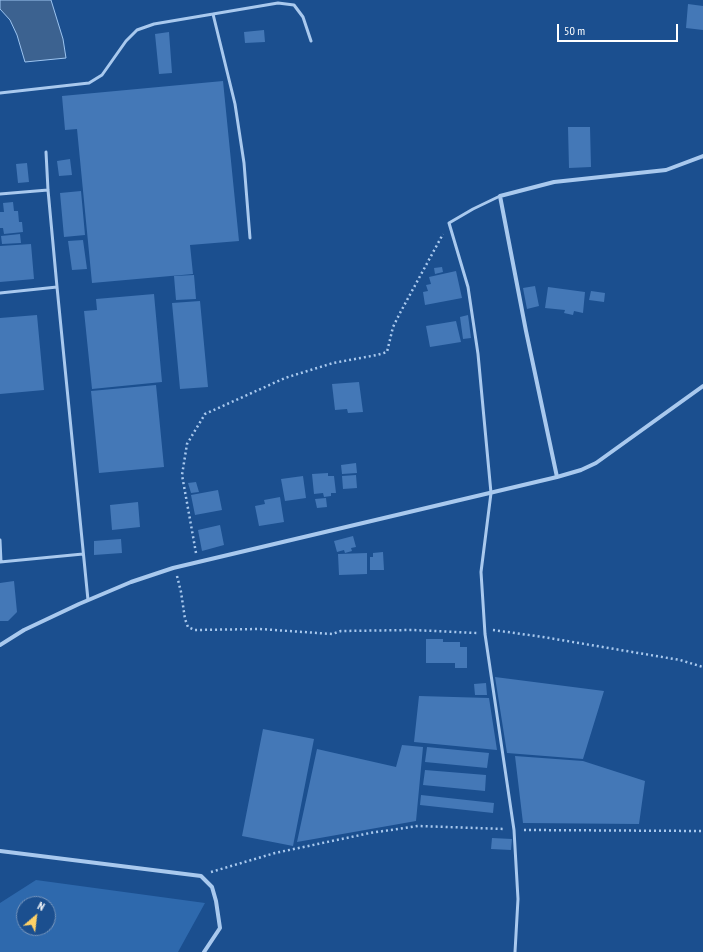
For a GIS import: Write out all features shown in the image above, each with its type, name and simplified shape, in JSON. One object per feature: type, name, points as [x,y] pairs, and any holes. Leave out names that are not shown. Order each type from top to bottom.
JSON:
[{"type":"street","points":[[556,477],[500,196],[554,182],[666,170],[703,156]]},
{"type":"street","points":[[0,645],[24,630],[88,600],[131,582],[173,568],[491,493],[581,470],[596,463],[703,386]]},
{"type":"street","points":[[0,851],[200,876],[212,887],[216,901],[220,928],[204,952]]},
{"type":"lane","points":[[0,93],[89,83],[102,75],[126,41],[137,30],[154,24],[278,3],[294,5],[304,17],[311,41]]},
{"type":"lane","points":[[213,14],[234,104],[244,163],[250,238]]},
{"type":"lane","points":[[46,152],[57,287],[88,600]]},
{"type":"lane","points":[[0,194],[48,190]]},
{"type":"lane","points":[[500,196],[449,223],[468,287],[478,354],[491,493],[481,572],[484,629],[514,830],[518,899],[515,952]]},
{"type":"lane","points":[[0,293],[57,287]]},
{"type":"lane","points":[[0,540],[1,562],[83,554]]},
{"type":"path","points":[[197,562],[182,475],[187,444],[205,414],[285,378],[334,363],[387,352],[393,327],[449,223]]},
{"type":"path","points":[[173,568],[181,592],[185,619],[188,627],[195,630],[260,629],[332,634],[341,631],[413,630],[485,634]]},
{"type":"path","points":[[484,629],[543,637],[680,660],[703,667]]},
{"type":"path","points":[[200,876],[275,853],[370,833],[418,826],[514,830],[703,831]]},
{"type":"shaded area","points":[[0,0],[51,0],[63,39],[66,58],[25,62],[17,35],[10,20],[0,9]]},
{"type":"shaded area","points":[[36,880],[205,903],[178,952],[0,952],[0,903]]},
{"type":"building","points":[[688,4],[703,6],[703,30],[686,28]]},
{"type":"building","points":[[264,30],[265,42],[245,43],[244,32]]},
{"type":"building","points":[[169,32],[172,73],[159,74],[155,34]]},
{"type":"building","points":[[223,81],[239,241],[190,245],[193,274],[92,283],[77,129],[65,130],[62,96]]},
{"type":"building","points":[[568,127],[590,127],[591,167],[569,168]]},
{"type":"building","points":[[70,159],[72,175],[59,176],[57,161]]},
{"type":"building","points":[[27,163],[29,182],[18,183],[16,164]]},
{"type":"building","points":[[81,191],[85,235],[64,237],[60,193]]},
{"type":"building","points":[[13,202],[14,211],[18,211],[19,222],[22,222],[23,232],[4,234],[3,228],[0,228],[0,212],[4,212],[3,203]]},
{"type":"building","points":[[20,234],[21,243],[2,244],[1,236]]},
{"type":"building","points":[[83,240],[87,269],[72,270],[68,241]]},
{"type":"building","points":[[31,244],[34,279],[0,282],[0,246]]},
{"type":"building","points":[[442,267],[443,272],[435,274],[434,268]]},
{"type":"building","points":[[456,271],[462,298],[425,305],[423,292],[428,291],[426,285],[431,284],[429,277]]},
{"type":"building","points":[[194,275],[196,299],[176,300],[174,276]]},
{"type":"building","points":[[535,286],[539,306],[527,309],[523,288]]},
{"type":"building","points":[[548,287],[585,292],[583,313],[574,311],[573,315],[564,313],[565,310],[545,308]]},
{"type":"building","points":[[591,291],[605,293],[604,302],[589,300]]},
{"type":"building","points":[[154,294],[162,382],[92,389],[84,311],[97,310],[96,299]]},
{"type":"building","points":[[200,301],[208,387],[180,389],[172,303]]},
{"type":"building","points":[[37,315],[44,390],[0,394],[0,318]]},
{"type":"building","points":[[468,315],[471,338],[463,339],[460,317]]},
{"type":"building","points":[[456,321],[461,342],[430,347],[426,326]]},
{"type":"building","points":[[359,382],[363,412],[348,413],[347,409],[335,410],[332,384]]},
{"type":"building","points":[[156,385],[164,467],[99,473],[91,391]]},
{"type":"building","points":[[356,463],[357,473],[342,474],[341,465]]},
{"type":"building","points":[[328,473],[328,476],[334,476],[336,493],[331,493],[331,496],[324,497],[323,493],[314,494],[312,474]]},
{"type":"building","points":[[356,475],[357,488],[343,489],[342,476]]},
{"type":"building","points":[[303,476],[306,498],[285,501],[281,479]]},
{"type":"building","points":[[196,482],[199,492],[191,493],[188,483]]},
{"type":"building","points":[[218,490],[222,510],[195,515],[191,495]]},
{"type":"building","points":[[280,497],[284,522],[259,526],[255,506],[265,504],[264,500]]},
{"type":"building","points":[[326,498],[327,507],[317,508],[315,499]]},
{"type":"building","points":[[138,502],[140,527],[112,530],[110,505]]},
{"type":"building","points":[[220,525],[224,545],[202,551],[198,530]]},
{"type":"building","points":[[353,536],[356,547],[351,548],[352,551],[345,553],[344,550],[337,552],[334,541]]},
{"type":"building","points":[[121,539],[122,553],[94,555],[94,541]]},
{"type":"building","points":[[383,552],[384,570],[370,570],[370,557],[373,557],[373,553]]},
{"type":"building","points":[[367,553],[367,574],[339,575],[338,554]]},
{"type":"building","points":[[14,581],[17,612],[8,621],[0,621],[0,583]]},
{"type":"building","points":[[426,639],[443,639],[443,642],[460,642],[460,647],[467,647],[467,668],[455,668],[455,663],[426,663]]},
{"type":"building","points":[[495,677],[604,691],[583,759],[507,753]]},
{"type":"building","points":[[486,683],[487,695],[475,695],[474,684]]},
{"type":"building","points":[[419,696],[489,698],[497,750],[414,742]]},
{"type":"building","points":[[263,729],[314,739],[293,846],[242,836]]},
{"type":"building","points":[[402,745],[423,747],[416,821],[297,842],[317,749],[396,767]]},
{"type":"building","points":[[427,747],[489,753],[487,768],[425,762]]},
{"type":"building","points":[[515,756],[583,761],[645,781],[639,824],[523,823]]},
{"type":"building","points":[[425,770],[486,775],[485,791],[423,785]]},
{"type":"building","points":[[421,795],[494,803],[493,813],[420,805]]},
{"type":"building","points":[[492,838],[512,839],[511,850],[491,849]]}]
